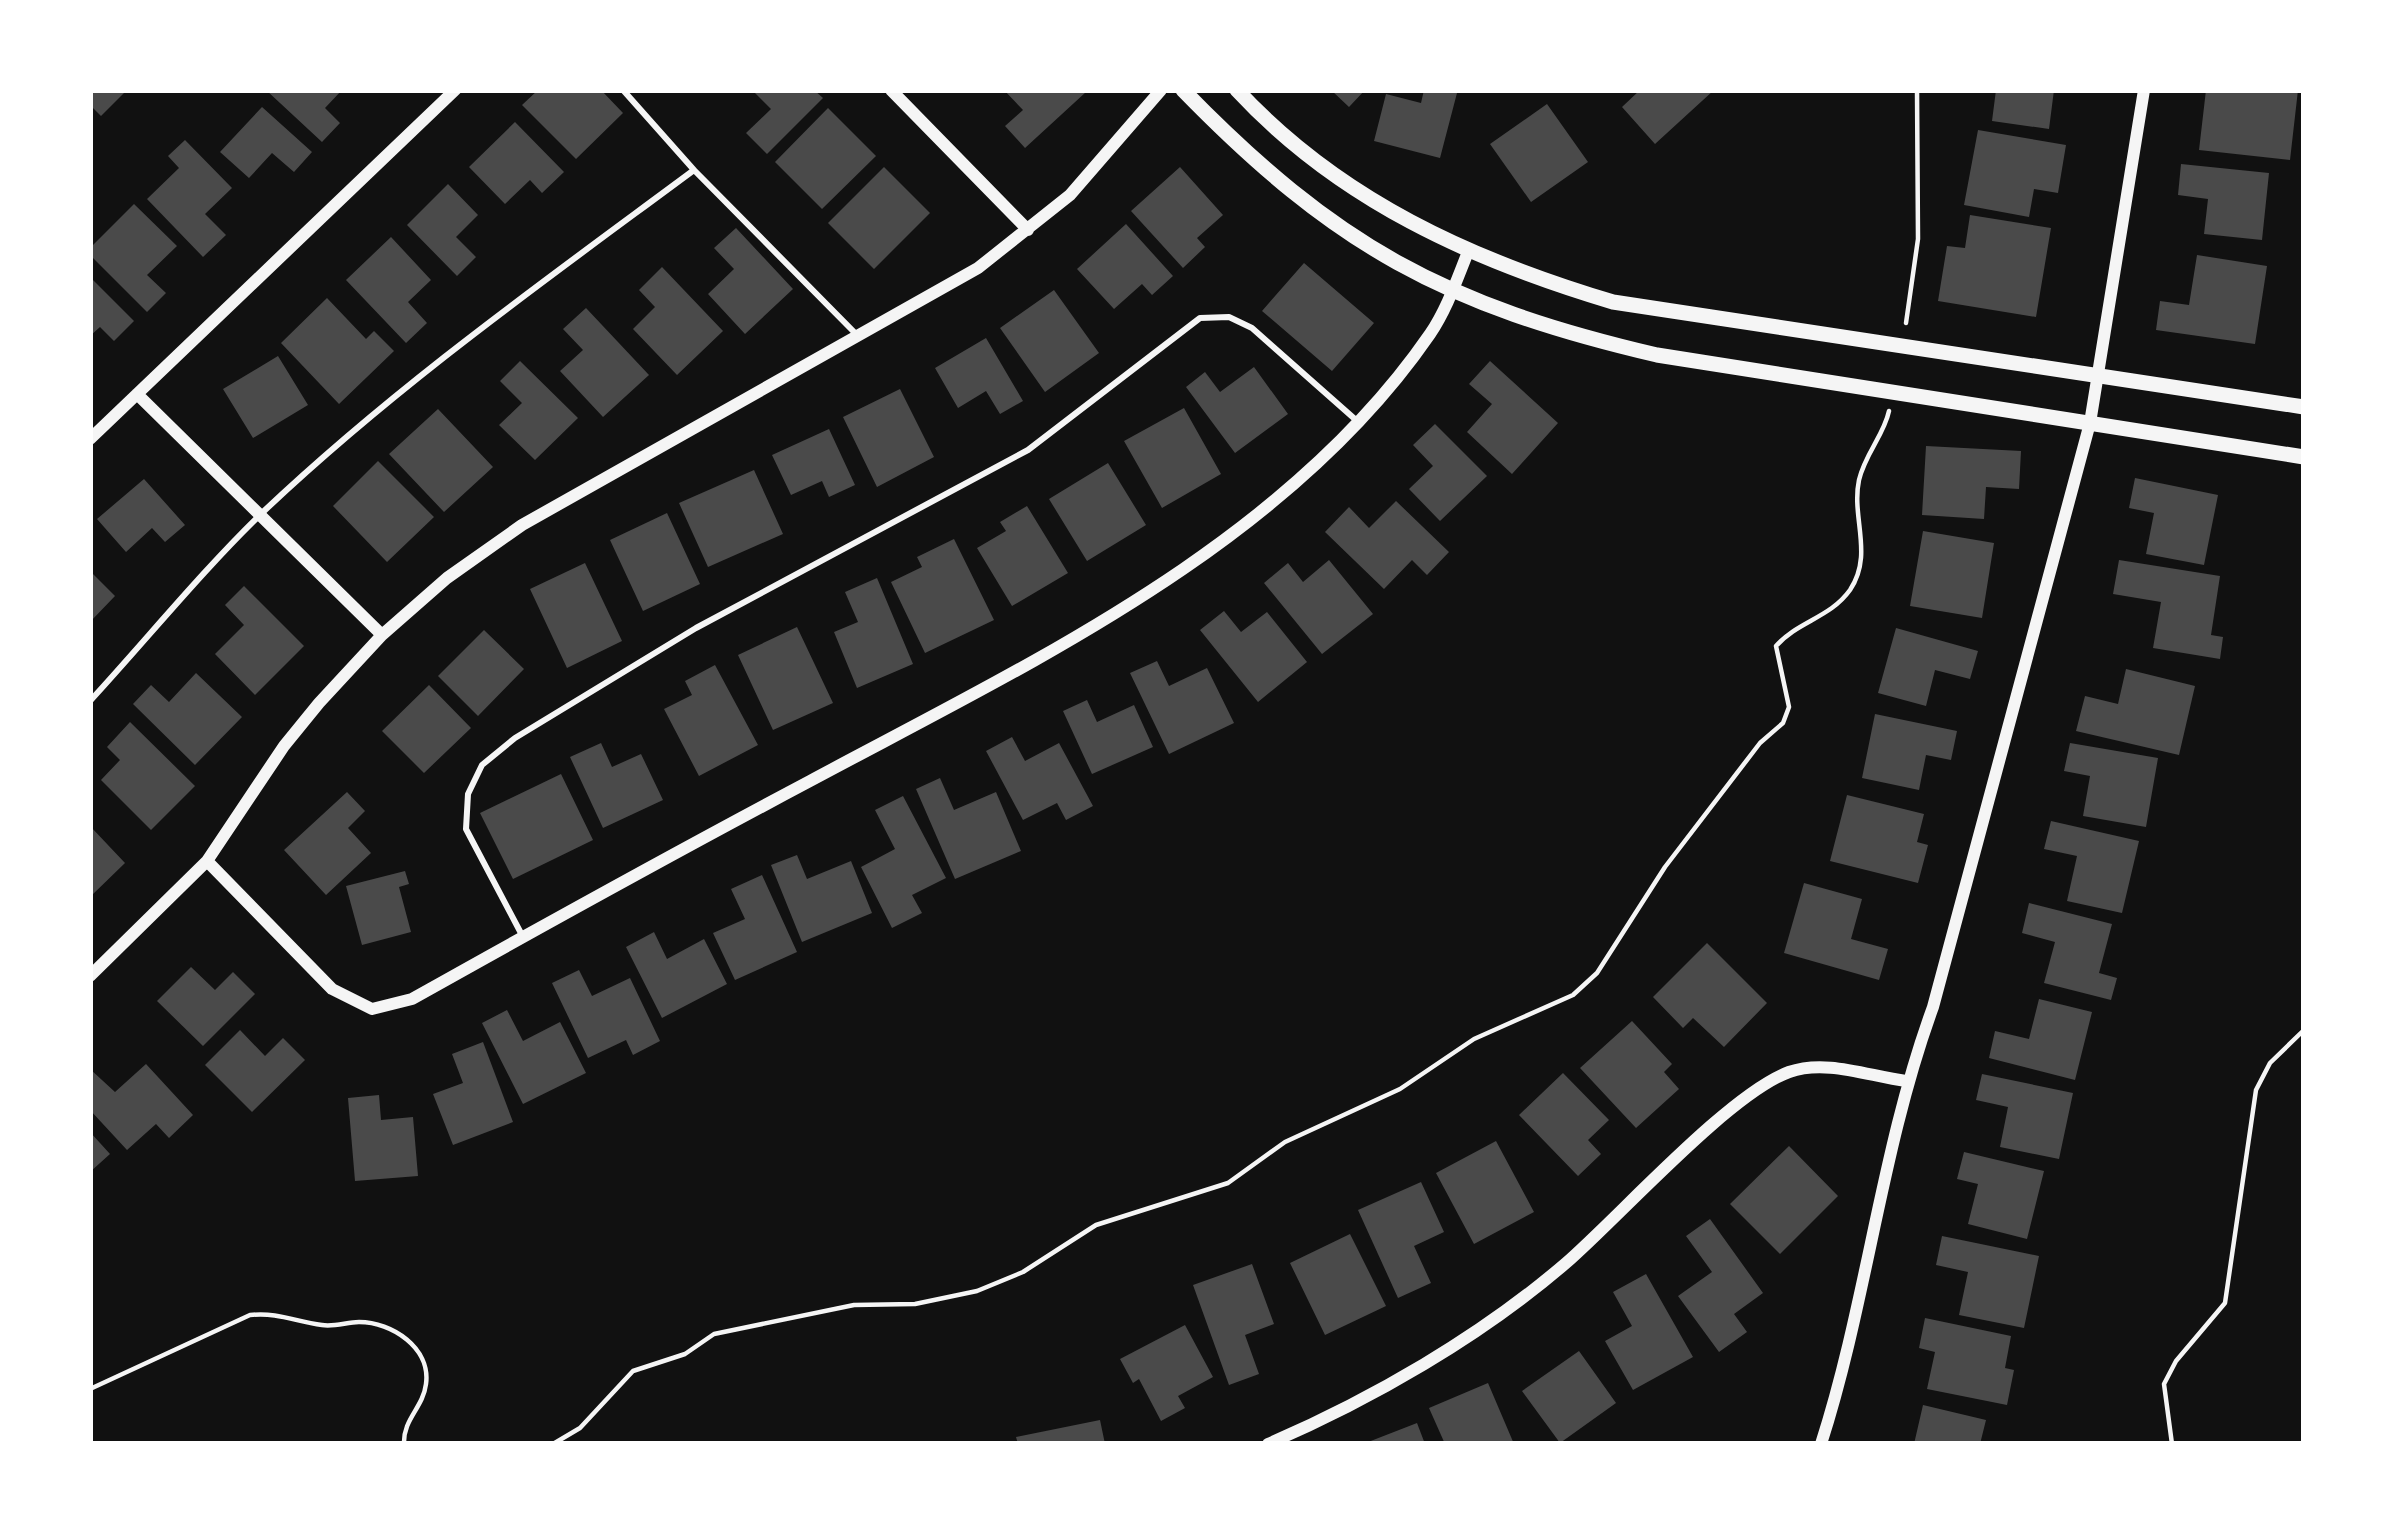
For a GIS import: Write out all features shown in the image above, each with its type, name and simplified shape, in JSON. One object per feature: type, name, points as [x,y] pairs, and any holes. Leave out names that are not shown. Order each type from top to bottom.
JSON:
[{"type":"street","points":[[90,439],[455,90]]},
{"type":"street","points":[[891,90],[1028,230]]},
{"type":"street","points":[[90,976],[207,861],[284,746],[382,634],[522,525],[977,268],[1070,195],[1161,90]]},
{"type":"street","points":[[1183,90],[1283,187],[1400,268],[1568,334],[1657,355],[2304,458]]},
{"type":"street","points":[[1238,90],[1292,144],[1344,182],[1468,252],[1613,302],[2098,372],[2304,407]]},
{"type":"street","points":[[1821,1444],[1839,1389],[1906,1081],[1933,1007],[2090,423],[2144,90]]},
{"type":"street","points":[[207,861],[332,989],[372,1009],[412,999],[956,702],[1132,598],[1255,514],[1355,420],[1432,332],[1468,252]]},
{"type":"street","points":[[137,394],[382,634]]},
{"type":"street","points":[[1268,1444],[1412,1369],[1486,1322],[1563,1266],[1735,1108],[1782,1075],[1819,1065],[1906,1081]]},
{"type":"lane","points":[[623,90],[694,170],[859,336]]},
{"type":"lane","points":[[90,701],[260,515],[510,307],[694,170]]},
{"type":"lane","points":[[523,937],[466,829],[468,794],[482,765],[515,738],[696,628],[1028,450],[1200,318],[1228,316],[1252,328],[1355,420]]},
{"type":"path","points":[[1903,344],[1918,239],[1917,90]]},
{"type":"path","points":[[553,1444],[580,1428],[633,1371],[685,1354],[714,1334],[854,1305],[915,1304],[977,1291],[1023,1271],[1096,1225],[1228,1183],[1285,1142],[1400,1089],[1474,1039],[1573,995],[1598,973],[1665,867],[1760,743],[1783,723],[1789,707],[1776,646],[1792,628],[1830,613],[1851,589],[1864,547],[1857,485],[1866,455],[1886,422],[1894,390]]},
{"type":"path","points":[[2172,1444],[2164,1384],[2176,1361],[2225,1303],[2256,1090],[2270,1063],[2304,1030]]},
{"type":"path","points":[[90,1389],[250,1315],[277,1312],[332,1326],[376,1324],[412,1344],[424,1360],[426,1385],[404,1430],[404,1444]]},
{"type":"building","points":[[90,90],[127,90],[101,116],[90,105]]},
{"type":"building","points":[[266,90],[342,90],[325,108],[340,123],[322,142]]},
{"type":"building","points":[[538,90],[601,90],[623,113],[576,159],[522,105]]},
{"type":"building","points":[[752,90],[814,90],[823,98],[767,154],[746,133],[771,109]]},
{"type":"building","points":[[1004,90],[1086,92],[1025,148],[1005,126],[1023,110]]},
{"type":"building","points":[[1331,90],[1365,90],[1349,107]]},
{"type":"building","points":[[1424,90],[1457,93],[1440,158],[1374,141],[1386,94],[1421,103]]},
{"type":"building","points":[[1640,90],[1714,90],[1655,144],[1622,107]]},
{"type":"building","points":[[1996,90],[2054,90],[2049,129],[1992,121]]},
{"type":"building","points":[[2206,90],[2298,90],[2290,160],[2199,150]]},
{"type":"building","points":[[1547,104],[1588,162],[1531,202],[1490,144]]},
{"type":"building","points":[[262,107],[312,152],[294,172],[272,153],[249,178],[220,152]]},
{"type":"building","points":[[828,108],[876,156],[822,209],[775,162]]},
{"type":"building","points":[[515,122],[564,172],[542,193],[530,180],[505,204],[469,167]]},
{"type":"building","points":[[1978,130],[2066,145],[2058,193],[2034,189],[2029,217],[1964,205]]},
{"type":"building","points":[[185,140],[232,188],[205,214],[226,235],[203,257],[147,199],[179,168],[168,156]]},
{"type":"building","points":[[2181,164],[2269,173],[2262,240],[2204,234],[2208,199],[2178,195]]},
{"type":"building","points":[[884,167],[930,213],[874,269],[828,223]]},
{"type":"building","points":[[1180,167],[1223,215],[1197,238],[1205,247],[1183,268],[1131,211]]},
{"type":"building","points":[[448,184],[478,215],[456,237],[476,257],[457,276],[407,225]]},
{"type":"building","points":[[134,204],[177,246],[147,275],[166,293],[147,312],[90,255],[90,248]]},
{"type":"building","points":[[1970,215],[2051,228],[2036,317],[1938,301],[1947,246],[1965,248]]},
{"type":"building","points":[[1126,224],[1173,276],[1152,295],[1142,284],[1114,309],[1077,269]]},
{"type":"building","points":[[736,228],[793,289],[745,334],[708,294],[734,269],[714,248]]},
{"type":"building","points":[[391,237],[431,280],[408,302],[427,323],[406,343],[346,280]]},
{"type":"building","points":[[2197,255],[2267,266],[2255,344],[2156,330],[2160,301],[2189,305]]},
{"type":"building","points":[[1304,263],[1374,323],[1332,371],[1262,311]]},
{"type":"building","points":[[662,267],[723,331],[677,375],[633,329],[655,307],[639,290]]},
{"type":"building","points":[[90,277],[134,321],[114,341],[100,327],[90,336]]},
{"type":"building","points":[[1054,290],[1099,353],[1045,392],[1000,328]]},
{"type":"building","points":[[327,298],[366,339],[374,331],[394,351],[339,404],[281,343]]},
{"type":"building","points":[[586,308],[649,375],[603,417],[560,371],[583,350],[563,329]]},
{"type":"building","points":[[986,338],[1023,401],[1000,414],[986,391],[958,408],[935,368]]},
{"type":"building","points":[[278,356],[308,405],[253,438],[223,389]]},
{"type":"building","points":[[520,361],[578,418],[535,460],[499,425],[522,403],[500,381]]},
{"type":"building","points":[[1490,361],[1558,423],[1512,474],[1467,432],[1492,404],[1469,384]]},
{"type":"building","points":[[1254,367],[1288,414],[1235,453],[1186,387],[1205,372],[1220,392]]},
{"type":"building","points":[[900,389],[934,457],[877,487],[843,417]]},
{"type":"building","points":[[1184,408],[1221,474],[1162,508],[1124,441]]},
{"type":"building","points":[[438,409],[493,467],[444,512],[389,454]]},
{"type":"building","points":[[1435,424],[1487,476],[1440,521],[1409,489],[1433,466],[1413,445]]},
{"type":"building","points":[[829,429],[855,485],[829,497],[822,481],[791,495],[772,455]]},
{"type":"building","points":[[1926,446],[2021,451],[2019,489],[1986,487],[1984,519],[1922,515]]},
{"type":"building","points":[[378,461],[434,517],[387,562],[333,506]]},
{"type":"building","points":[[1108,463],[1146,525],[1087,561],[1049,499]]},
{"type":"building","points":[[754,470],[783,534],[708,567],[679,503]]},
{"type":"building","points":[[2135,478],[2218,495],[2204,565],[2146,554],[2154,513],[2129,508]]},
{"type":"building","points":[[144,479],[185,525],[165,542],[152,528],[126,552],[97,519]]},
{"type":"building","points":[[1396,501],[1449,552],[1427,575],[1412,560],[1384,589],[1325,532],[1349,507],[1369,528]]},
{"type":"building","points":[[1027,506],[1068,573],[1012,606],[977,548],[1006,531],[1000,522]]},
{"type":"building","points":[[667,513],[700,584],[643,611],[610,540]]},
{"type":"building","points":[[1923,531],[1994,543],[1982,618],[1910,606]]},
{"type":"building","points":[[954,539],[994,620],[925,653],[891,582],[922,567],[917,557]]},
{"type":"building","points":[[1329,560],[1373,614],[1322,654],[1264,583],[1288,563],[1303,582]]},
{"type":"building","points":[[2119,560],[2220,576],[2211,635],[2223,637],[2220,659],[2153,648],[2161,602],[2113,594]]},
{"type":"building","points":[[585,563],[622,641],[567,668],[530,589]]},
{"type":"building","points":[[90,571],[115,596],[90,622]]},
{"type":"building","points":[[877,578],[913,664],[857,688],[834,632],[858,622],[845,592]]},
{"type":"building","points":[[244,586],[304,646],[255,695],[215,654],[244,625],[225,605]]},
{"type":"building","points":[[1224,611],[1241,632],[1267,612],[1307,662],[1258,702],[1200,630]]},
{"type":"building","points":[[797,627],[833,703],[773,730],[738,655]]},
{"type":"building","points":[[1896,628],[1978,651],[1970,679],[1935,670],[1926,706],[1878,693]]},
{"type":"building","points":[[484,630],[524,669],[478,716],[438,676]]},
{"type":"building","points":[[1157,661],[1169,686],[1207,668],[1234,723],[1169,754],[1130,673]]},
{"type":"building","points":[[715,665],[758,745],[699,776],[664,709],[692,695],[685,681]]},
{"type":"building","points":[[2126,669],[2195,686],[2179,755],[2076,731],[2085,696],[2118,704]]},
{"type":"building","points":[[196,673],[242,717],[195,765],[133,704],[151,685],[169,702]]},
{"type":"building","points":[[429,685],[471,728],[424,773],[382,731]]},
{"type":"building","points":[[1087,700],[1097,722],[1134,705],[1153,747],[1092,774],[1063,711]]},
{"type":"building","points":[[1875,714],[1957,731],[1951,760],[1926,755],[1919,790],[1862,778]]},
{"type":"building","points":[[130,722],[195,786],[151,830],[101,780],[120,760],[107,747]]},
{"type":"building","points":[[1012,737],[1025,761],[1059,743],[1093,806],[1066,820],[1057,803],[1023,820],[986,751]]},
{"type":"building","points":[[601,743],[612,767],[641,754],[663,800],[603,828],[570,757]]},
{"type":"building","points":[[2070,743],[2158,758],[2146,827],[2083,816],[2090,776],[2064,771]]},
{"type":"building","points":[[561,774],[593,840],[513,879],[480,813]]},
{"type":"building","points":[[940,778],[954,810],[996,792],[1021,851],[955,879],[916,789]]},
{"type":"building","points":[[347,792],[365,811],[348,828],[371,853],[326,895],[284,850]]},
{"type":"building","points":[[1847,795],[1924,814],[1917,842],[1928,845],[1918,883],[1830,861]]},
{"type":"building","points":[[903,796],[946,878],[912,895],[922,913],[892,928],[861,867],[895,849],[875,810]]},
{"type":"building","points":[[2051,821],[2139,841],[2122,913],[2067,901],[2077,856],[2044,849]]},
{"type":"building","points":[[90,826],[125,863],[90,897]]},
{"type":"building","points":[[797,855],[807,879],[851,861],[872,913],[802,942],[771,865]]},
{"type":"building","points":[[405,871],[409,884],[399,887],[411,932],[362,945],[346,886]]},
{"type":"building","points":[[762,875],[797,952],[735,980],[713,933],[745,919],[731,889]]},
{"type":"building","points":[[1804,883],[1862,899],[1851,939],[1888,949],[1879,980],[1784,953]]},
{"type":"building","points":[[2029,903],[2112,924],[2099,973],[2117,978],[2111,1000],[2044,983],[2055,942],[2022,933]]},
{"type":"building","points":[[654,932],[667,959],[704,939],[727,984],[662,1018],[626,947]]},
{"type":"building","points":[[1707,943],[1767,1003],[1724,1047],[1693,1018],[1683,1028],[1653,997]]},
{"type":"building","points":[[191,967],[215,990],[233,972],[255,994],[203,1046],[157,1001]]},
{"type":"building","points":[[579,970],[592,996],[630,978],[660,1041],[633,1055],[626,1040],[588,1058],[552,983]]},
{"type":"building","points":[[2039,999],[2092,1012],[2075,1080],[1989,1058],[1995,1031],[2029,1039]]},
{"type":"building","points":[[507,1010],[523,1041],[560,1022],[586,1073],[523,1104],[482,1023]]},
{"type":"building","points":[[1632,1021],[1672,1064],[1664,1072],[1679,1089],[1636,1128],[1580,1068]]},
{"type":"building","points":[[240,1030],[265,1056],[283,1038],[305,1060],[252,1112],[205,1065]]},
{"type":"building","points":[[483,1042],[513,1122],[453,1145],[433,1094],[463,1083],[452,1054]]},
{"type":"building","points":[[146,1064],[193,1115],[169,1138],[156,1124],[127,1150],[90,1110],[90,1069],[115,1092]]},
{"type":"building","points":[[1563,1073],[1609,1120],[1588,1140],[1601,1154],[1578,1176],[1519,1115]]},
{"type":"building","points":[[1982,1074],[2073,1093],[2059,1159],[2000,1147],[2008,1107],[1976,1100]]},
{"type":"building","points":[[379,1095],[381,1120],[413,1117],[418,1176],[355,1181],[348,1098]]},
{"type":"building","points":[[90,1132],[110,1154],[90,1172]]},
{"type":"building","points":[[1496,1141],[1534,1212],[1474,1244],[1436,1173]]},
{"type":"building","points":[[1789,1146],[1838,1196],[1780,1254],[1730,1204]]},
{"type":"building","points":[[1964,1152],[2044,1171],[2027,1239],[1968,1224],[1978,1184],[1957,1179]]},
{"type":"building","points":[[1421,1182],[1444,1232],[1414,1246],[1431,1283],[1398,1298],[1358,1210]]},
{"type":"building","points":[[1710,1219],[1763,1293],[1734,1314],[1747,1332],[1719,1352],[1678,1296],[1712,1272],[1686,1236]]},
{"type":"building","points":[[1350,1234],[1386,1306],[1325,1335],[1290,1263]]},
{"type":"building","points":[[1942,1236],[2039,1256],[2024,1328],[1959,1315],[1968,1272],[1936,1265]]},
{"type":"building","points":[[1252,1264],[1274,1324],[1245,1335],[1259,1374],[1229,1385],[1193,1285]]},
{"type":"building","points":[[1646,1274],[1693,1357],[1633,1390],[1605,1341],[1632,1326],[1613,1292]]},
{"type":"building","points":[[1925,1318],[2011,1336],[2005,1368],[2014,1370],[2007,1405],[1927,1389],[1935,1352],[1919,1348]]},
{"type":"building","points":[[1185,1325],[1213,1377],[1178,1396],[1185,1408],[1161,1421],[1139,1379],[1133,1383],[1120,1359]]},
{"type":"building","points":[[1579,1351],[1616,1403],[1560,1443],[1522,1391]]},
{"type":"building","points":[[1488,1383],[1514,1444],[1445,1444],[1429,1408]]},
{"type":"building","points":[[1923,1405],[1986,1420],[1980,1444],[1914,1444]]},
{"type":"building","points":[[1100,1420],[1105,1444],[1018,1444],[1016,1437]]},
{"type":"building","points":[[1417,1423],[1425,1444],[1363,1444]]}]
